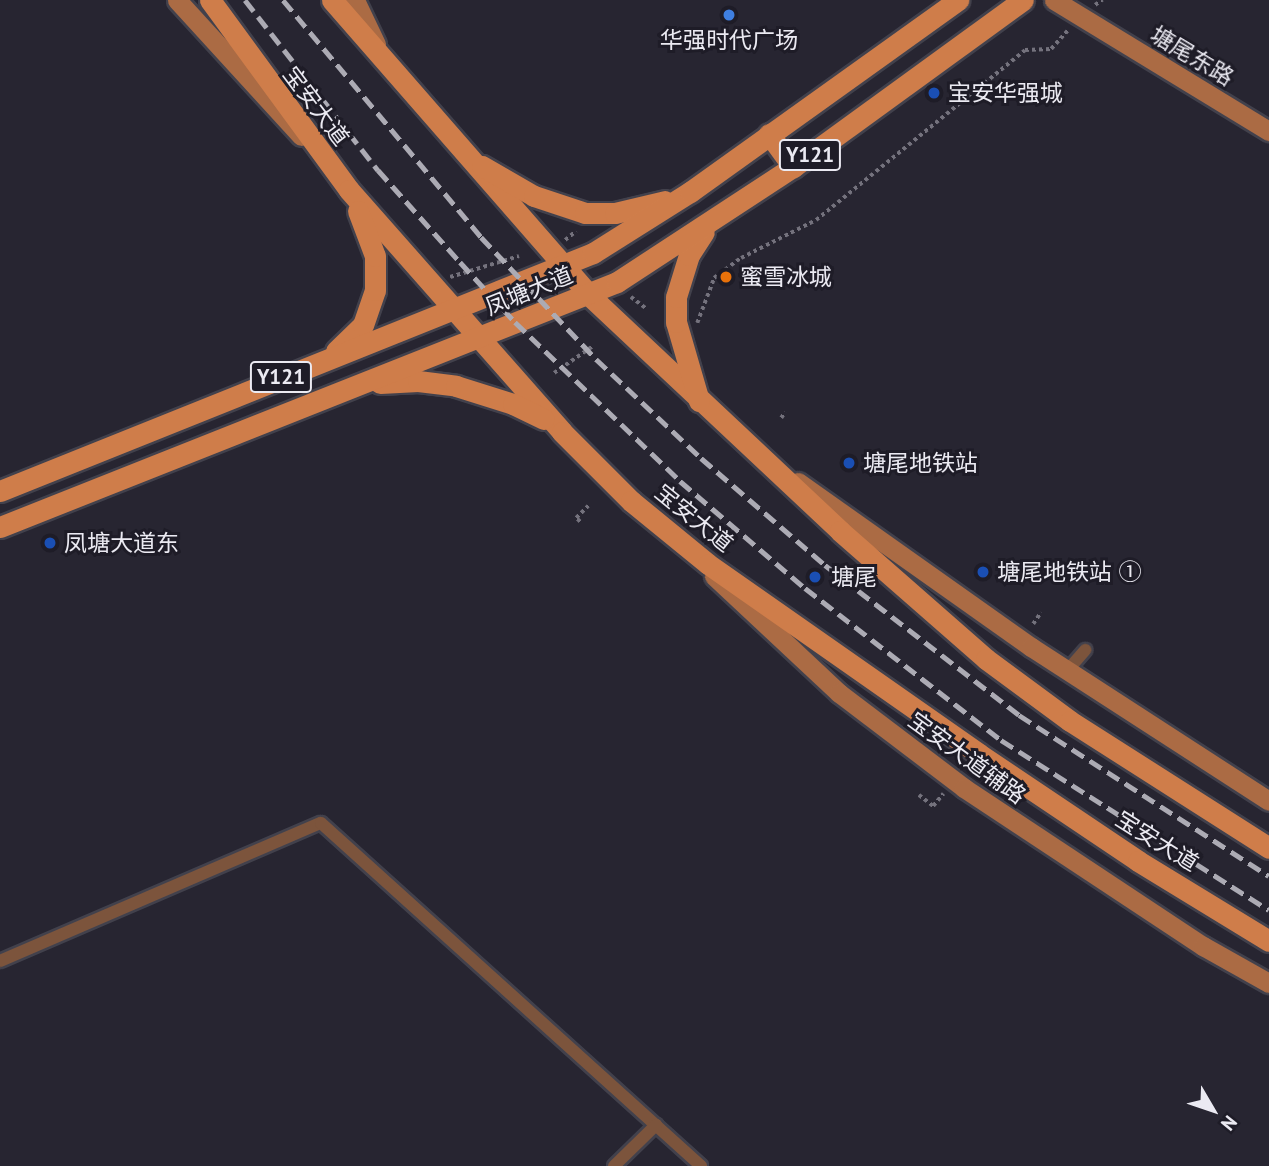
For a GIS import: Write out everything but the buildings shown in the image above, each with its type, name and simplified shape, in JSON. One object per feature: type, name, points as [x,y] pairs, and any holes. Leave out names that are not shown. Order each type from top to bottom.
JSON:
[{"type":"main road","points":[[177,0],[208,39],[323,159]]},
{"type":"main road","name":"宝安大道","points":[[210,0],[323,159],[349,190],[562,432],[667,532],[979,754],[1138,862],[1269,941]]},
{"type":"main road","points":[[332,0],[563,268],[699,401],[986,659],[1082,728],[1269,848]]},
{"type":"main road","points":[[355,0],[384,61]]},
{"type":"main road","name":"凤塘大道","points":[[0,491],[321,361],[563,268],[690,192],[958,0]]},
{"type":"main road","name":"凤塘大道","points":[[0,527],[589,295],[642,269],[793,167],[1023,0]]},
{"type":"main road","name":"塘尾东路","points":[[1054,0],[1269,131]]},
{"type":"main road","points":[[769,134],[793,167]]},
{"type":"main road","points":[[458,149],[534,196],[585,213],[643,208],[690,192]]},
{"type":"main road","points":[[321,361],[358,331],[374,290],[375,256],[349,190]]},
{"type":"main road","points":[[699,401],[679,335],[676,297],[689,255],[714,220]]},
{"type":"main road","points":[[357,387],[399,381],[456,386],[513,404],[562,432]]},
{"type":"main road","points":[[760,455],[1067,671],[1269,801]]},
{"type":"main road","name":"宝安大道辅路","points":[[667,532],[839,693],[964,788],[1203,946],[1269,983]]},
{"type":"street","points":[[1067,671],[1085,650]]},
{"type":"street","points":[[0,961],[321,823],[701,1166]]},
{"type":"street","points":[[614,1166],[656,1125]]},
{"type":"path","points":[[697,323],[714,278],[741,258],[816,219],[1025,50],[1051,49],[1081,16],[1102,0]]},
{"type":"path","points":[[573,227],[583,239]]},
{"type":"path","points":[[558,244],[578,233]]},
{"type":"path","points":[[450,277],[519,256]]},
{"type":"path","points":[[631,297],[637,306],[647,309]]},
{"type":"path","points":[[554,373],[593,346]]},
{"type":"path","points":[[781,418],[785,412]]},
{"type":"path","points":[[580,522],[576,519],[589,505]]},
{"type":"path","points":[[1033,624],[1041,612]]},
{"type":"path","points":[[919,795],[933,806],[943,794]]},
{"type":"railway","points":[[245,0],[378,170],[460,262],[515,322],[680,481],[805,588],[1001,740],[1269,910]]},
{"type":"railway","points":[[283,0],[481,237],[596,359],[701,458],[825,565],[1019,715],[1269,876]]},
{"type":"place","name":"华强时代广场","points":[[729,15]]},
{"type":"place","name":"宝安华强城","points":[[934,93]]},
{"type":"place","name":"蜜雪冰城","points":[[726,277]]},
{"type":"place","name":"塘尾地铁站","points":[[849,463]]},
{"type":"place","name":"凤塘大道东","points":[[50,543]]},
{"type":"place","name":"塘尾地铁站 ①","points":[[983,572]]},
{"type":"place","name":"塘尾","points":[[815,577]]}]
